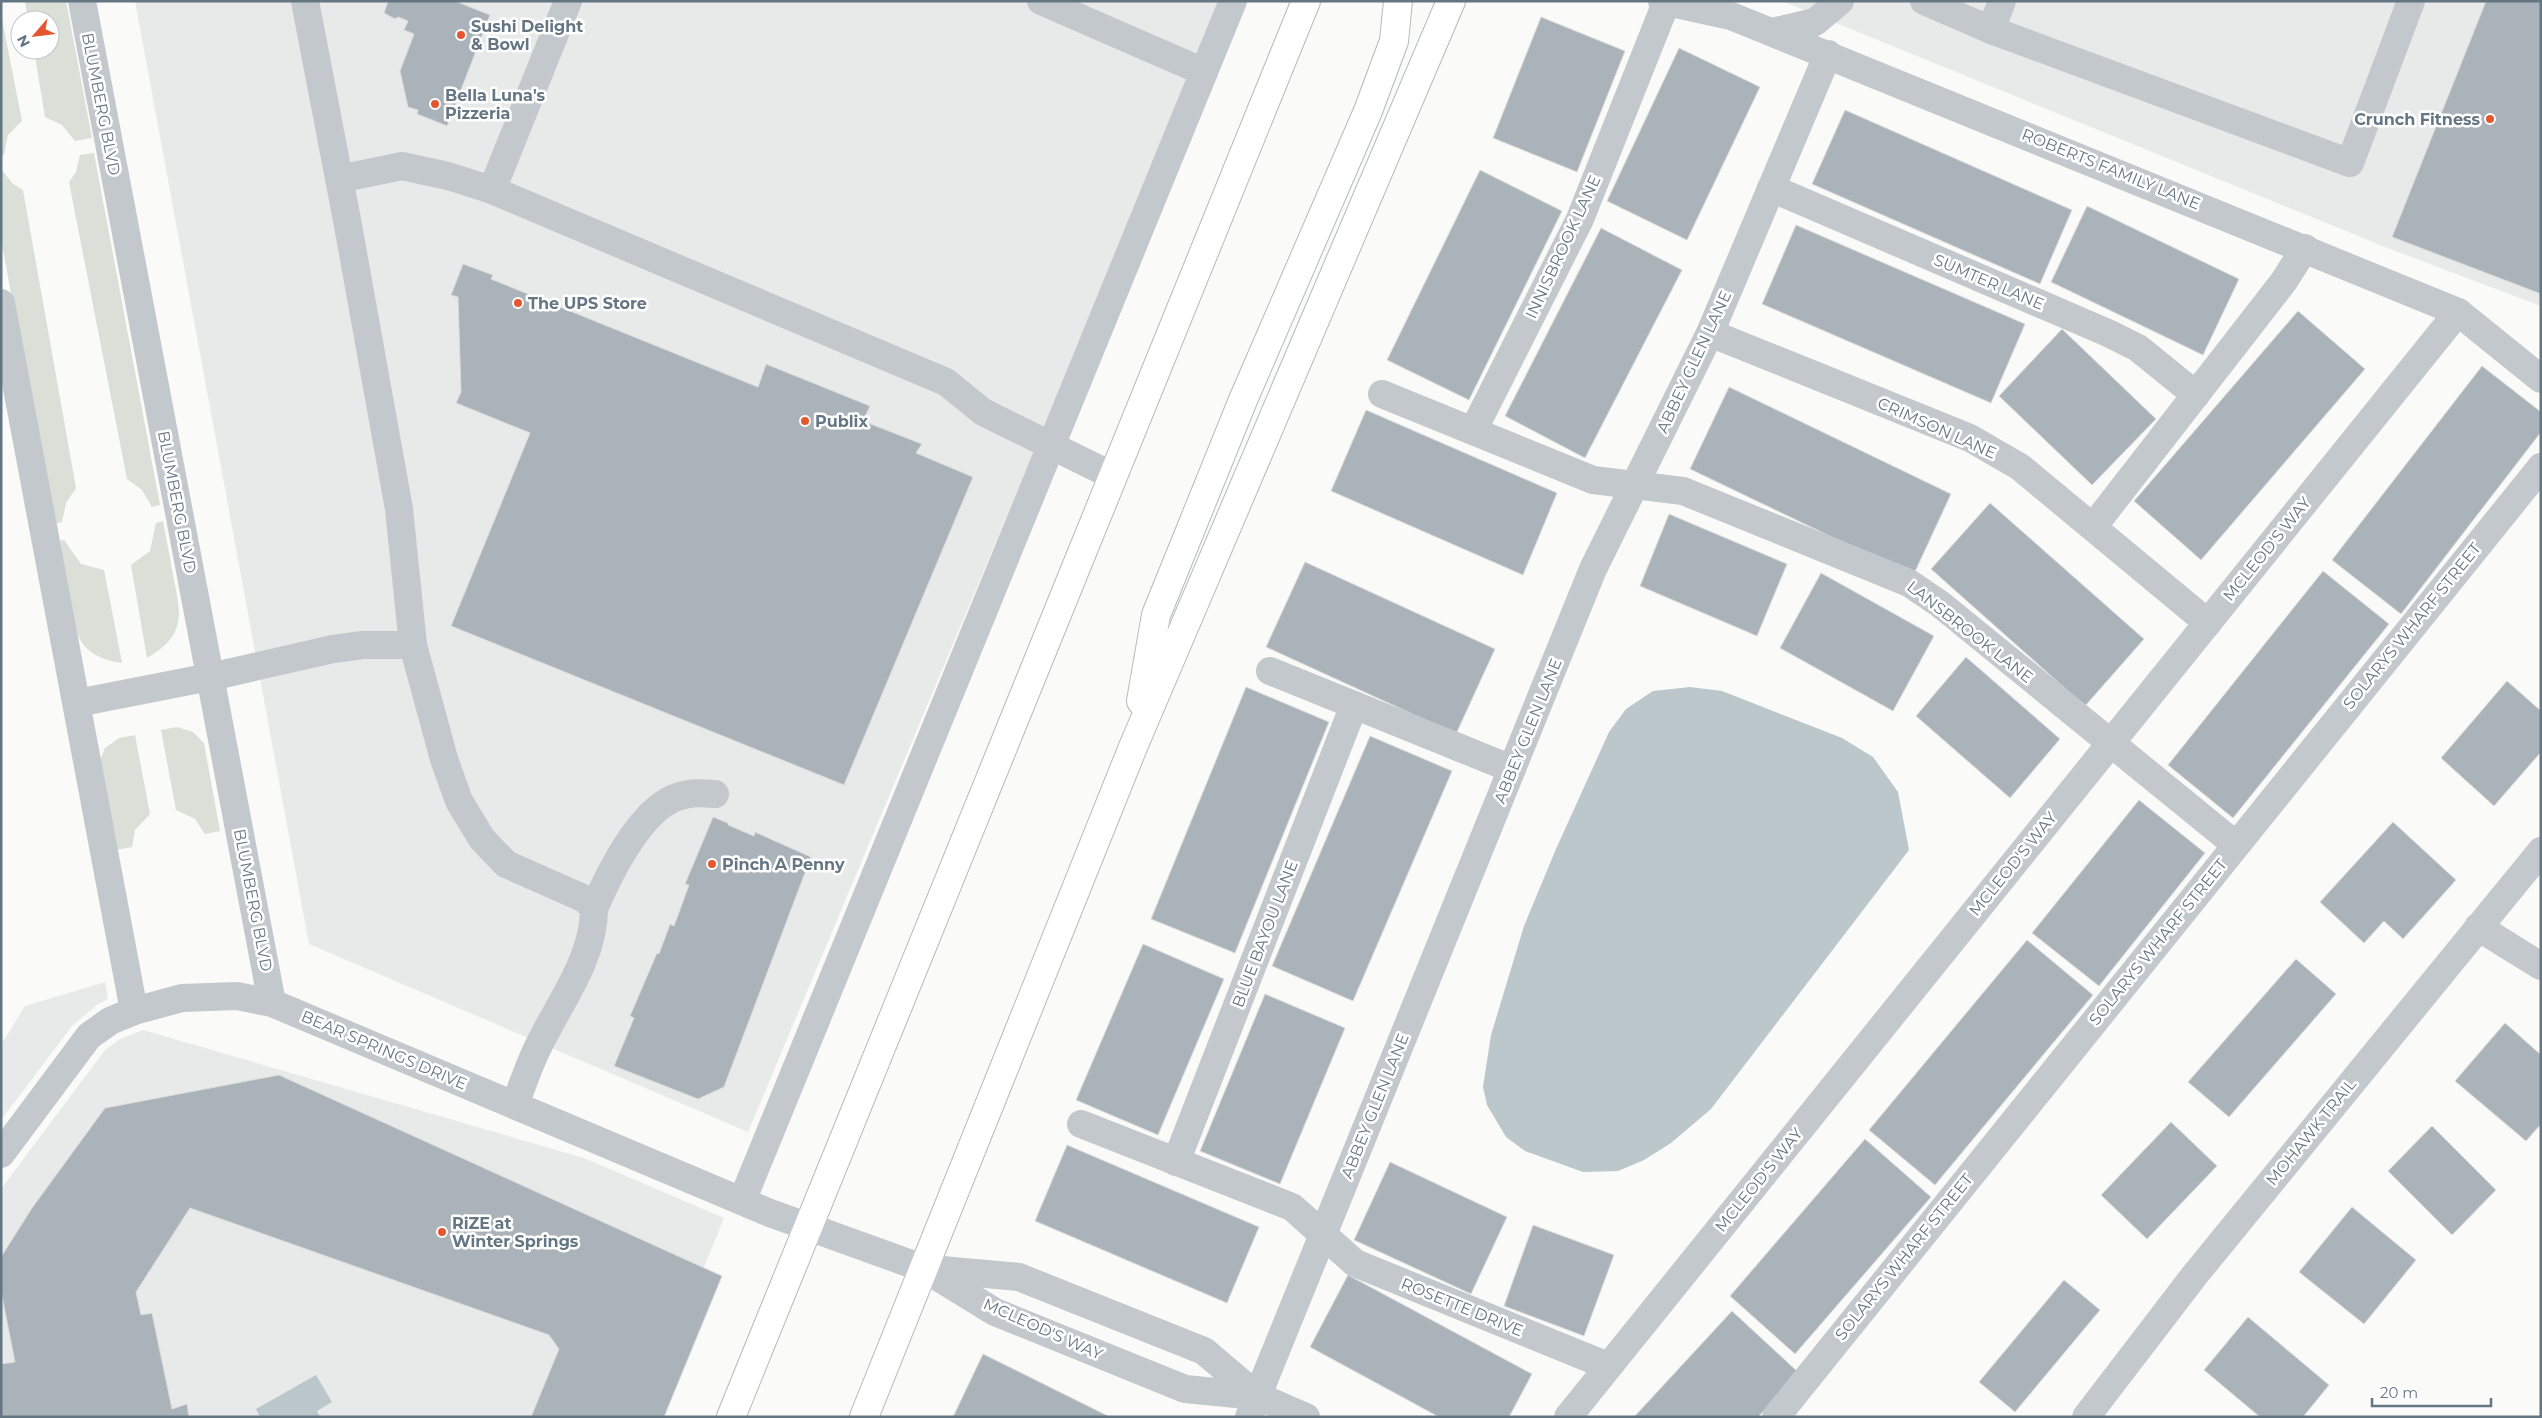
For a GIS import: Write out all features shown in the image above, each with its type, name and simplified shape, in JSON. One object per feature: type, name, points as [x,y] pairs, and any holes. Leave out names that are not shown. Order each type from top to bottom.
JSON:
[{"type":"main road","points":[[731,1417],[1306,1]]},
{"type":"main road","points":[[1133,747],[1156,616],[1243,400],[1368,111],[1394,41],[1398,1]]},
{"type":"main road","points":[[864,1417],[1133,747],[1451,1]]},
{"type":"street","name":"BLUMBERG BLVD","points":[[82,1],[272,1002]]},
{"type":"street","points":[[305,1],[399,509],[413,645],[453,784],[459,801],[482,839],[506,864],[585,900],[594,909]]},
{"type":"street","points":[[492,190],[568,1]]},
{"type":"street","points":[[1041,1],[1204,72]]},
{"type":"street","points":[[742,1201],[1233,1]]},
{"type":"street","points":[[1772,32],[1814,22],[1840,1]]},
{"type":"street","points":[[1924,1],[1990,30],[2350,163],[2412,1]]},
{"type":"street","points":[[1990,30],[2002,1]]},
{"type":"street","name":"ROBERTS FAMILY LANE","points":[[1664,2],[1731,16],[1772,32],[2458,312],[2541,379]]},
{"type":"street","name":"INNISBROOK LANE","points":[[1473,431],[1580,219],[1664,2]]},
{"type":"street","name":"ABBEY GLEN LANE","points":[[1253,1406],[1593,569],[1710,333],[1828,54]]},
{"type":"street","points":[[339,179],[402,166],[448,176],[492,190],[946,382],[983,412],[1114,476]]},
{"type":"street","name":"SUMTER LANE","points":[[1771,188],[2108,332],[2138,348],[2196,395]]},
{"type":"street","points":[[2093,527],[2284,281],[2305,248]]},
{"type":"street","points":[[1,303],[134,1011]]},
{"type":"street","name":"MCLEOD'S WAY","points":[[1568,1417],[2458,312]]},
{"type":"street","name":"CRIMSON LANE","points":[[1710,333],[1970,438],[2020,466],[2208,623]]},
{"type":"street","points":[[1382,394],[1593,480],[1635,486]]},
{"type":"street","name":"SOLARYS WHARF STREET","points":[[1776,1417],[2541,467]]},
{"type":"street","name":"LANSBROOK LANE","points":[[1635,486],[1683,491],[1909,583],[1940,604],[2236,845]]},
{"type":"street","points":[[77,703],[334,648],[363,645],[413,645]]},
{"type":"street","points":[[1270,671],[1512,769]]},
{"type":"street","name":"BLUE BAYOU LANE","points":[[1176,1162],[1354,705]]},
{"type":"street","points":[[515,1105],[537,1048],[588,951],[594,929],[594,909],[607,878],[653,812],[676,797],[692,793],[716,794]]},
{"type":"street","name":"MOHAWK TRAIL","points":[[2086,1417],[2194,1276],[2541,851]]},
{"type":"street","points":[[2478,927],[2541,966]]},
{"type":"street","name":"BEAR SPRINGS DRIVE","points":[[1,1154],[89,1036],[110,1021],[134,1011],[182,998],[236,996],[272,1002],[808,1228],[925,1269]]},
{"type":"street","points":[[1081,1124],[1292,1207],[1323,1235]]},
{"type":"street","name":"ROSETTE DRIVE","points":[[1323,1235],[1355,1263],[1608,1366]]},
{"type":"street","name":"MCLEOD'S WAY","points":[[925,1269],[995,1312],[1185,1389],[1306,1417]]},
{"type":"street","name":"MCLEOD'S WAY","points":[[925,1269],[1019,1277],[1204,1351],[1253,1406]]},
{"type":"shaded area","points":[[25,1],[66,1],[92,138],[75,141],[62,125],[45,117],[36,60],[60,60],[60,10],[26,10]]},
{"type":"shaded area","points":[[135,1],[1223,1],[748,1132],[309,944]]},
{"type":"shaded area","points":[[1782,1],[2541,1],[2541,306],[2390,249]]},
{"type":"shaded area","points":[[1,14],[22,121],[8,135],[4,155],[1,155]]},
{"type":"shaded area","points":[[94,153],[160,505],[152,507],[142,490],[127,479],[69,182],[76,172],[80,155]]},
{"type":"shaded area","points":[[1,169],[13,184],[23,190],[76,488],[66,503],[62,522],[54,524],[1,239]]},
{"type":"shaded area","points":[[163,521],[178,601],[178,622],[175,632],[169,641],[147,658],[131,565],[150,551],[156,523]]},
{"type":"shaded area","points":[[64,540],[81,564],[104,570],[122,663],[107,660],[96,655],[81,641],[76,631],[70,609],[58,541]]},
{"type":"shaded area","points":[[1690,687],[1722,691],[1842,738],[1873,757],[1898,792],[1909,850],[1711,1109],[1671,1143],[1644,1160],[1618,1171],[1583,1172],[1525,1151],[1506,1137],[1487,1105],[1483,1087],[1491,1035],[1524,926],[1556,849],[1609,732],[1626,709],[1653,691]]},
{"type":"shaded area","points":[[177,727],[193,732],[204,743],[220,831],[205,834],[195,819],[176,810],[161,730]]},
{"type":"shaded area","points":[[135,735],[150,814],[135,830],[132,847],[116,850],[99,763],[105,748],[119,738]]},
{"type":"shaded area","points":[[105,982],[108,999],[97,1005],[72,1026],[1,1120],[1,1045],[25,1006]]},
{"type":"shaded area","points":[[143,1030],[584,1158],[724,1218],[643,1417],[1,1417],[1,1189],[105,1050],[120,1039]]},
{"type":"shaded area","points":[[316,1375],[332,1402],[317,1411],[320,1417],[260,1417],[256,1409]]},
{"type":"building","points":[[388,1],[455,1],[490,15],[447,126],[417,114],[418,110],[408,107],[400,71],[414,34],[404,30],[408,21],[398,17],[395,19],[384,13]]},
{"type":"building","name":"Crunch Fitness","points":[[2486,1],[2541,1],[2541,294],[2392,237]]},
{"type":"building","points":[[1541,17],[1625,51],[1577,172],[1493,138]]},
{"type":"building","points":[[1679,48],[1760,87],[1687,240],[1607,201]]},
{"type":"building","points":[[1845,110],[2072,210],[2040,284],[1812,184]]},
{"type":"building","points":[[1480,170],[1562,211],[1469,400],[1387,360]]},
{"type":"building","points":[[2087,206],[2239,279],[2203,355],[2051,282]]},
{"type":"building","points":[[1796,225],[2025,324],[1991,403],[1762,304]]},
{"type":"building","points":[[1601,228],[1682,270],[1585,458],[1505,416]]},
{"type":"building","points":[[463,264],[493,275],[491,279],[758,387],[766,364],[870,406],[863,421],[922,444],[916,453],[973,477],[844,785],[451,626],[530,433],[456,403],[461,392],[458,297],[451,295]]},
{"type":"building","points":[[2298,311],[2365,369],[2201,560],[2134,501]]},
{"type":"building","points":[[2062,329],[2156,419],[2092,485],[1999,396]]},
{"type":"building","points":[[2482,366],[2541,412],[2541,432],[2401,614],[2332,560]]},
{"type":"building","points":[[1729,387],[1951,494],[1913,576],[1690,469]]},
{"type":"building","points":[[1366,410],[1557,493],[1523,575],[1331,491]]},
{"type":"building","points":[[1990,503],[2144,639],[2085,706],[1931,569]]},
{"type":"building","points":[[1669,514],[1787,564],[1757,636],[1640,586]]},
{"type":"building","points":[[1305,562],[1495,649],[1456,734],[1266,647]]},
{"type":"building","points":[[2323,571],[2389,624],[2233,818],[2168,765]]},
{"type":"building","points":[[1821,573],[1934,636],[1893,711],[1780,648]]},
{"type":"building","points":[[1966,657],[2060,739],[2010,798],[1916,716]]},
{"type":"building","points":[[2507,681],[2541,711],[2541,752],[2494,806],[2441,758]]},
{"type":"building","points":[[1246,687],[1329,722],[1235,953],[1151,919]]},
{"type":"building","points":[[1370,736],[1452,771],[1353,1001],[1272,966]]},
{"type":"building","points":[[2139,800],[2205,853],[2099,986],[2032,933]]},
{"type":"building","points":[[713,817],[754,836],[755,832],[811,857],[724,1087],[698,1099],[614,1066],[634,1018],[630,1016],[657,953],[659,954],[670,924],[674,926],[689,885],[685,884]]},
{"type":"building","points":[[2393,822],[2456,880],[2403,939],[2384,921],[2364,943],[2320,902]]},
{"type":"building","points":[[2027,940],[2093,995],[1935,1185],[1869,1130]]},
{"type":"building","points":[[1143,944],[1224,979],[1158,1135],[1076,1100]]},
{"type":"building","points":[[2296,959],[2336,994],[2229,1117],[2188,1082]]},
{"type":"building","points":[[1265,994],[1345,1028],[1280,1184],[1200,1151]]},
{"type":"building","points":[[2505,1023],[2541,1055],[2541,1124],[2526,1141],[2455,1081]]},
{"type":"building","name":"RiZE at Winter Springs","points":[[279,1075],[722,1276],[664,1417],[531,1417],[559,1349],[549,1335],[190,1208],[136,1292],[141,1315],[152,1313],[172,1409],[187,1404],[189,1417],[1,1417],[1,1364],[15,1362],[1,1291],[1,1257],[32,1208],[105,1108]]},
{"type":"building","points":[[2171,1122],[2217,1166],[2147,1239],[2101,1195]]},
{"type":"building","points":[[2432,1126],[2496,1190],[2452,1235],[2388,1171]]},
{"type":"building","points":[[1865,1139],[1931,1197],[1795,1354],[1730,1296]]},
{"type":"building","points":[[1067,1145],[1259,1227],[1227,1303],[1035,1221]]},
{"type":"building","points":[[1390,1162],[1507,1217],[1471,1294],[1354,1240]]},
{"type":"building","points":[[2352,1207],[2416,1260],[2364,1324],[2299,1272]]},
{"type":"building","points":[[1533,1225],[1614,1255],[1584,1336],[1504,1306]]},
{"type":"building","points":[[1348,1275],[1532,1374],[1509,1417],[1439,1417],[1310,1347]]},
{"type":"building","points":[[2064,1280],[2100,1310],[2015,1412],[1979,1382]]},
{"type":"building","points":[[1732,1311],[1799,1373],[1758,1417],[1634,1417]]},
{"type":"building","points":[[2248,1317],[2329,1385],[2303,1417],[2260,1417],[2204,1370]]},
{"type":"building","points":[[983,1354],[1110,1417],[953,1417]]},
{"type":"place","name":"Sushi Delight & Bowl","points":[[461,35]]},
{"type":"place","name":"Bella Luna's Pizzeria","points":[[435,104]]},
{"type":"place","name":"Crunch Fitness","points":[[2490,119]]},
{"type":"place","name":"The UPS Store","points":[[518,303]]},
{"type":"place","name":"Publix","points":[[805,421]]},
{"type":"place","name":"Pinch A Penny","points":[[712,864]]},
{"type":"place","name":"RiZE at Winter Springs","points":[[442,1232]]}]
